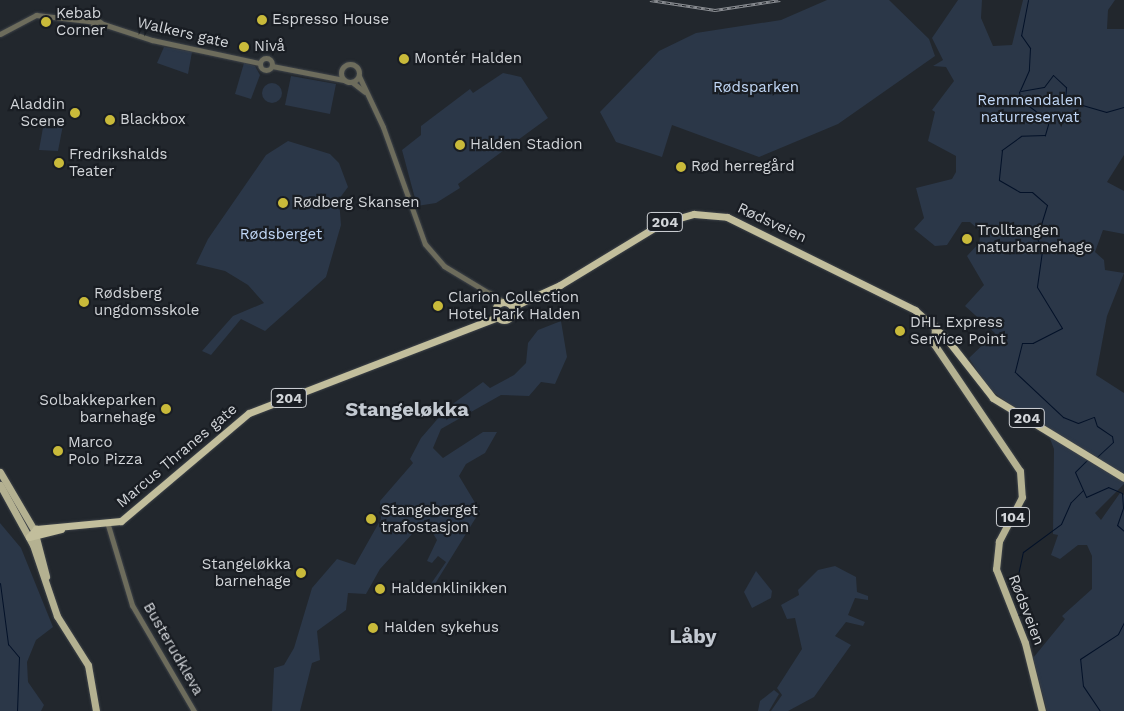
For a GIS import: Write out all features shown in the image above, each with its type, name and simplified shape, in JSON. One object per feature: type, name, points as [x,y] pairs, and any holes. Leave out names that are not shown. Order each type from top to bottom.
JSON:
[{"type":"highway","name":"Rødsveien","points":[[512,307],[578,274],[662,223],[694,214],[719,216],[873,286],[935,326]]},
{"type":"highway","points":[[498,317],[501,303],[512,307]]},
{"type":"highway","name":"204","points":[[498,317],[509,318],[512,307]]},
{"type":"highway","name":"Marcus Thranes gate","points":[[33,535],[66,527],[108,525],[136,512],[250,414],[498,317]]},
{"type":"highway","name":"204","points":[[935,326],[993,398],[1092,456],[1124,478]]},
{"type":"main road","points":[[933,342],[935,326]]},
{"type":"main road","points":[[933,342],[941,332]]},
{"type":"main road","name":"Rødsveien","points":[[933,342],[1020,471],[1022,497],[999,540],[996,569],[1025,643],[1042,711]]},
{"type":"main road","points":[[0,474],[33,535],[47,590],[57,616],[88,665],[96,692],[96,711]]},
{"type":"main road","points":[[0,485],[33,535]]},
{"type":"street","points":[[0,34],[36,15],[99,22],[110,28]]},
{"type":"street","points":[[78,19],[101,30],[99,22]]},
{"type":"street","points":[[94,28],[99,22]]},
{"type":"street","name":"Walkers gate","points":[[101,30],[110,28],[259,63],[264,70],[272,66],[352,82]]},
{"type":"street","name":"Walkers gate","points":[[259,63],[267,58],[272,66]]},
{"type":"street","name":"Walkers gate","points":[[327,77],[341,73],[352,64],[359,76]]},
{"type":"street","points":[[341,73],[344,80]]},
{"type":"street","points":[[368,94],[352,82],[359,76],[368,94],[425,244],[451,272],[489,292],[501,303]]},
{"type":"street","name":"Busterudkleva","points":[[108,525],[132,605],[194,711]]},
{"type":"green space","name":"Rødsparken","points":[[827,0],[889,0],[929,39],[935,56],[838,124],[759,157],[672,125],[662,157],[616,142],[600,112],[659,51],[696,33],[781,20]]},
{"type":"green space","name":"Remmendalen naturreservat","points":[[958,0],[982,0],[981,18],[993,46],[1012,45],[1023,0],[1115,0],[1108,10],[1107,29],[1124,29],[1124,155],[1107,182],[1124,191],[1124,234],[1103,230],[1095,252],[1104,260],[1105,270],[1124,273],[1107,316],[1096,375],[1124,393],[1124,484],[1095,513],[1101,520],[1120,493],[1124,495],[1124,711],[1047,711],[1033,658],[1065,619],[1062,616],[1092,589],[1092,556],[1087,545],[1078,545],[1060,559],[1051,555],[1058,535],[1053,534],[1054,449],[1047,431],[989,389],[969,358],[995,333],[965,306],[984,285],[967,256],[979,243],[981,232],[970,222],[962,222],[947,245],[935,246],[914,229],[924,218],[916,188],[952,179],[956,172],[956,156],[928,141],[935,112],[932,110],[954,81],[946,67],[933,66],[943,60],[932,38]]},
{"type":"green space","points":[[164,47],[192,52],[188,74],[157,63]]},
{"type":"green space","points":[[244,63],[255,66],[260,75],[251,99],[235,94]]},
{"type":"green space","name":"Halden Stadion","points":[[503,73],[521,77],[548,118],[458,184],[460,188],[436,203],[417,206],[402,150],[421,135],[421,126],[470,89],[473,93]]},
{"type":"green space","points":[[291,76],[336,84],[330,114],[285,105]]},
{"type":"green space","points":[[268,83],[276,83],[282,89],[282,97],[276,103],[268,103],[262,97],[262,89]]},
{"type":"green space","points":[[44,122],[63,125],[58,151],[39,150]]},
{"type":"green space","name":"Rødsberget","points":[[288,141],[330,154],[339,163],[348,187],[339,199],[341,225],[326,277],[265,331],[241,319],[211,355],[202,351],[233,316],[264,303],[248,285],[225,271],[196,264],[208,239],[266,155]]},
{"type":"green space","points":[[561,321],[567,357],[555,384],[541,382],[529,396],[501,395],[441,429],[433,448],[443,458],[483,432],[497,432],[485,453],[466,464],[459,476],[480,511],[430,592],[426,591],[446,562],[438,556],[432,563],[427,561],[437,540],[425,520],[380,569],[366,594],[348,593],[346,610],[317,631],[320,660],[312,663],[300,711],[272,711],[274,668],[284,665],[294,648],[312,588],[337,559],[355,565],[381,519],[380,501],[413,463],[410,459],[421,438],[447,408],[483,382],[490,388],[514,375],[526,363],[528,343],[538,330]]},
{"type":"green space","points":[[0,523],[21,548],[53,627],[36,640],[27,662],[28,682],[44,705],[41,711],[0,711]]},
{"type":"green space","points":[[835,566],[856,577],[857,592],[868,596],[868,600],[855,598],[848,615],[865,622],[863,626],[846,622],[835,636],[851,645],[814,697],[788,711],[771,711],[782,695],[777,688],[802,649],[795,618],[787,619],[781,605],[799,595],[798,590],[818,570]]},
{"type":"green space","points":[[756,571],[772,591],[771,598],[752,608],[744,592]]},
{"type":"green space","points":[[774,690],[779,694],[769,711],[758,711],[760,701]]},
{"type":"waterway","points":[[1028,0],[1021,35],[1030,48],[1029,70],[1019,92],[1021,100],[1049,121],[1045,135],[1021,136],[1002,150],[999,180],[1020,192],[1032,192],[1047,205],[1037,238],[1042,251],[1037,287],[1062,328],[1033,343],[1022,343],[1015,372],[1063,417],[1078,423],[1094,417],[1097,426],[1112,436],[1113,442],[1097,457]]},
{"type":"waterway","points":[[1021,91],[1044,87],[1053,75],[1066,87],[1065,100],[1106,112],[1124,107]]},
{"type":"waterway","points":[[1088,459],[1075,472],[1086,497],[1108,487],[1122,493],[1123,508],[1117,525],[1124,531]]},
{"type":"waterway","points":[[1019,599],[1015,589],[1023,552],[1061,524],[1071,502],[1083,490]]},
{"type":"waterway","points":[[0,583],[8,644],[19,657],[17,711]]},
{"type":"waterway","points":[[1100,711],[1083,686],[1080,659],[1118,634],[1124,622]]},
{"type":"railway","points":[[650,0],[715,10],[780,0]]},
{"type":"place","name":"Espresso House","points":[[262,20]]},
{"type":"place","name":"Kebab Corner","points":[[46,22]]},
{"type":"place","name":"Nivå","points":[[244,47]]},
{"type":"place","name":"Montér Halden","points":[[404,59]]},
{"type":"place","name":"Aladdin Scene","points":[[75,113]]},
{"type":"place","name":"Blackbox","points":[[110,120]]},
{"type":"place","name":"Halden Stadion","points":[[460,145]]},
{"type":"place","name":"Fredrikshalds Teater","points":[[59,163]]},
{"type":"place","name":"Rød herregård","points":[[681,167]]},
{"type":"place","name":"Rødberg Skansen","points":[[283,203]]},
{"type":"place","name":"Trolltangen naturbarnehage","points":[[967,239]]},
{"type":"place","name":"Rødsberg ungdomsskole","points":[[84,302]]},
{"type":"place","name":"Clarion Collection Hotel Park Halden","points":[[438,306]]},
{"type":"place","name":"DHL Express Service Point","points":[[900,331]]},
{"type":"place","name":"Solbakkeparken barnehage","points":[[166,409]]},
{"type":"place","name":"Marco Polo Pizza","points":[[58,451]]},
{"type":"place","name":"Stangeberget trafostasjon","points":[[371,519]]},
{"type":"place","name":"Stangeløkka barnehage","points":[[301,573]]},
{"type":"place","name":"Haldenklinikken","points":[[380,589]]},
{"type":"place","name":"Halden sykehus","points":[[373,628]]},
{"type":"district","name":"Stangeløkka","points":[[407,409]]},
{"type":"district","name":"Låby","points":[[693,636]]}]
